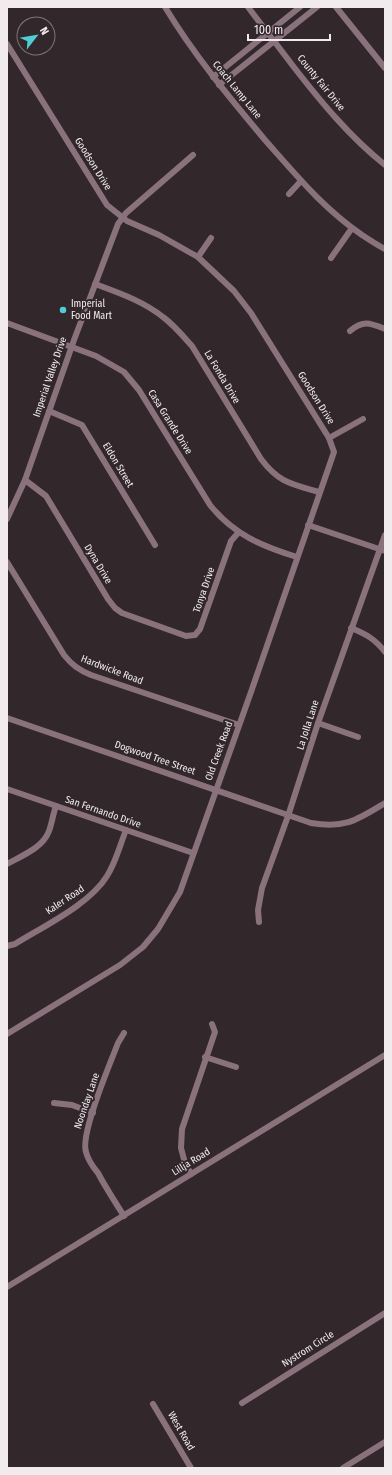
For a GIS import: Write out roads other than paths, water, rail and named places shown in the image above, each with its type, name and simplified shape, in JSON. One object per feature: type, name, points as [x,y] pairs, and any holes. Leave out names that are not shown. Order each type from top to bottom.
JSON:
[{"type":"street","name":"Coach Lamp Lane","points":[[165,7],[196,55],[219,85],[319,201],[352,228],[385,249]]},
{"type":"street","name":"County Fair Drive","points":[[248,7],[321,101],[350,134],[385,165]]},
{"type":"street","points":[[213,77],[300,7]]},
{"type":"street","points":[[219,85],[318,7]]},
{"type":"street","points":[[336,7],[385,68]]},
{"type":"street","name":"Goodson Drive","points":[[7,44],[107,205],[133,225],[159,235],[198,257],[234,291],[251,313],[329,438]]},
{"type":"street","name":"Imperial Valley Drive","points":[[7,519],[25,480],[71,347],[118,224],[122,217],[193,155]]},
{"type":"street","points":[[289,194],[301,181]]},
{"type":"street","points":[[331,258],[352,228]]},
{"type":"street","points":[[198,257],[211,238]]},
{"type":"street","name":"La Fonda Drive","points":[[95,284],[133,298],[163,316],[192,346],[260,460],[269,470],[285,482],[319,492]]},
{"type":"street","name":"Casa Grande Drive","points":[[7,323],[96,356],[124,372],[133,381],[210,505],[218,515],[238,533],[265,547],[297,557]]},
{"type":"street","points":[[350,331],[357,325],[369,323],[385,329]]},
{"type":"street","name":"Eldon Street","points":[[49,411],[82,425],[155,545]]},
{"type":"street","points":[[329,438],[363,419]]},
{"type":"street","name":"Old Creek Road","points":[[7,1034],[120,965],[143,947],[158,929],[180,892],[334,452],[329,438]]},
{"type":"street","name":"Dyna Drive","points":[[25,480],[46,496],[108,599],[115,608],[122,613],[175,632]]},
{"type":"street","points":[[308,525],[383,550]]},
{"type":"street","name":"Tonya Drive","points":[[175,632],[186,636],[195,635],[200,629],[231,541],[238,533]]},
{"type":"street","name":"La Jolla Lane","points":[[259,922],[259,897],[288,816],[351,628],[383,550],[385,535]]},
{"type":"street","name":"Hardwicke Road","points":[[7,562],[64,655],[75,668],[91,675],[239,725]]},
{"type":"street","points":[[351,628],[363,633],[377,642],[385,652]]},
{"type":"street","name":"Dogwood Tree Street","points":[[7,718],[311,823],[326,826],[340,825],[359,819],[385,803]]},
{"type":"street","points":[[318,723],[358,737]]},
{"type":"street","name":"San Fernando Drive","points":[[7,789],[193,853]]},
{"type":"street","points":[[7,864],[37,846],[44,839],[49,832],[56,806]]},
{"type":"street","name":"Kaler Road","points":[[7,946],[15,944],[86,900],[107,876],[115,860],[126,830]]},
{"type":"street","points":[[191,1174],[183,1159],[181,1136],[186,1113],[215,1032],[212,1024]]},
{"type":"street","name":"Noonday Lane","points":[[124,1033],[118,1043],[85,1136],[85,1150],[124,1216]]},
{"type":"street","name":"Lillja Road","points":[[7,1287],[385,1055]]},
{"type":"street","points":[[205,1057],[236,1067]]},
{"type":"street","points":[[54,1103],[72,1105],[92,1113]]},
{"type":"street","name":"Nystrom Circle","points":[[242,1403],[385,1313]]},
{"type":"street","name":"West Road","points":[[153,1404],[191,1468]]},
{"type":"street","points":[[343,1468],[385,1442]]},
{"type":"place","name":"Imperial Food Mart","points":[[63,310]]}]
